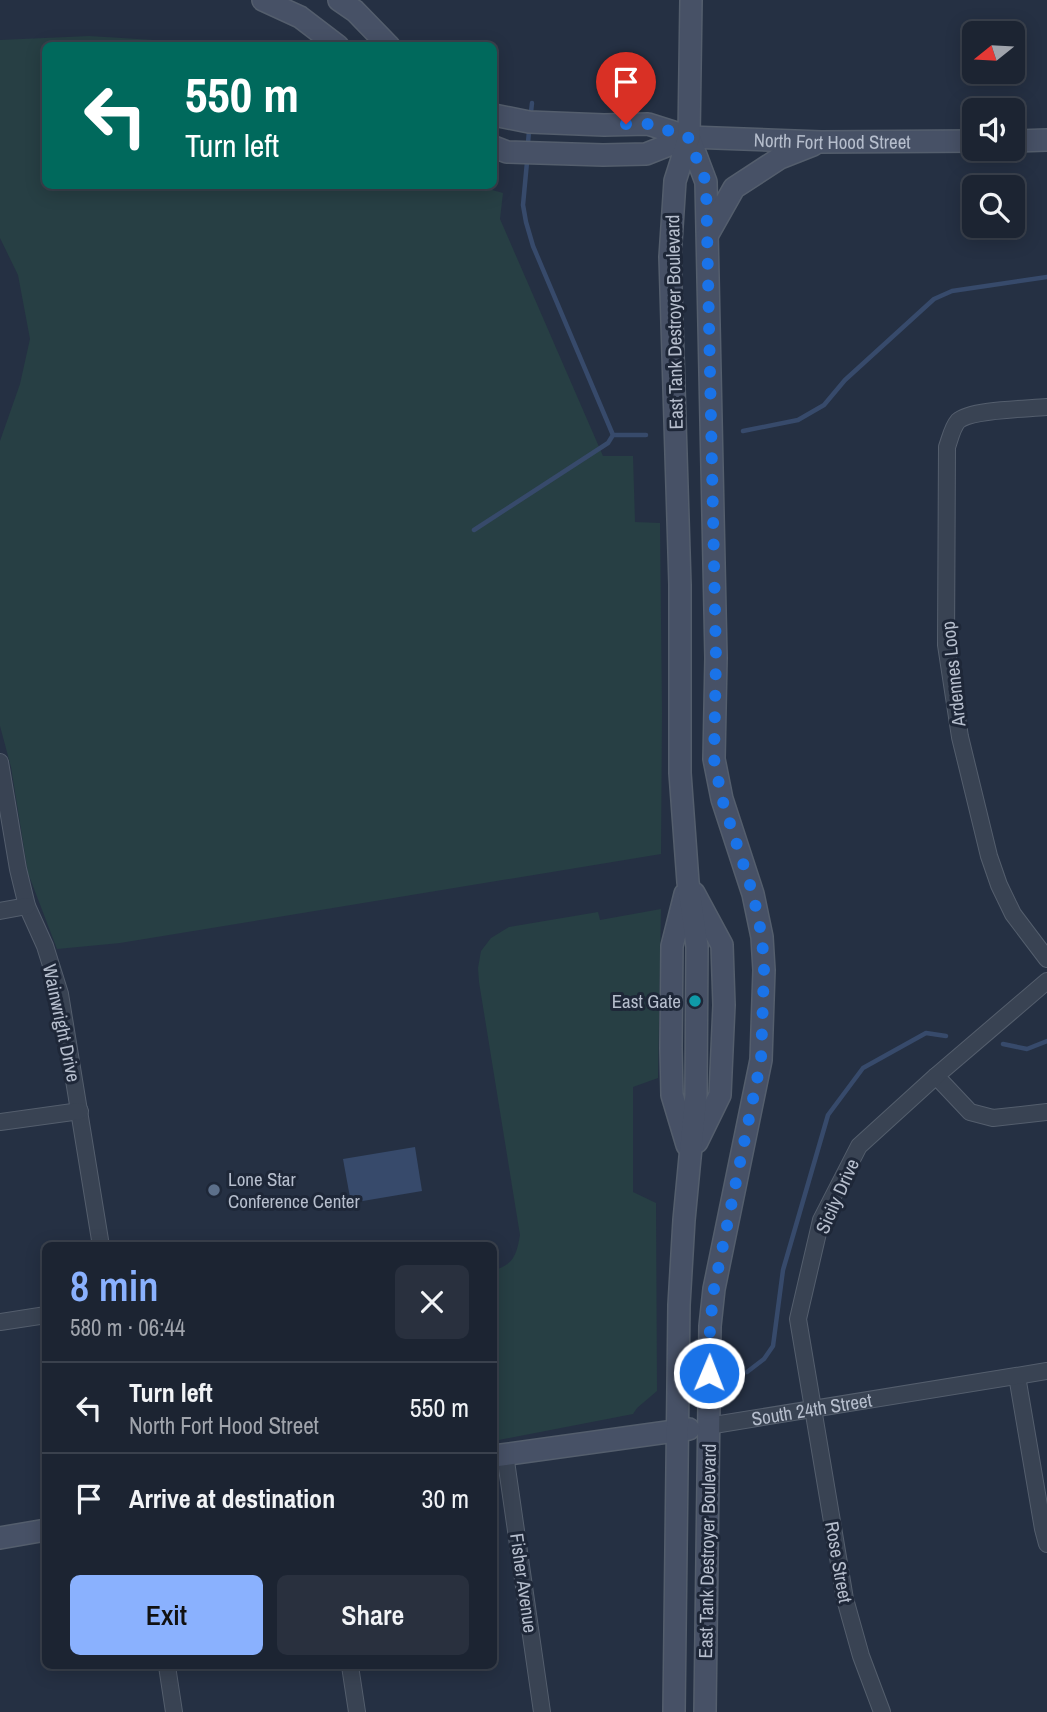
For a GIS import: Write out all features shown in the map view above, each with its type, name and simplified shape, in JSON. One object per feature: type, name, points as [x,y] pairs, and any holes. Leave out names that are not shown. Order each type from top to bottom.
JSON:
[{"type":"street","points":[[263,0],[300,17],[333,42]]},
{"type":"street","points":[[338,0],[355,11],[385,42]]},
{"type":"street","points":[[688,137],[691,0]]},
{"type":"street","name":"North Fort Hood Street","points":[[497,116],[529,121],[604,125],[648,124],[688,137],[821,142],[962,141]]},
{"type":"street","name":"North Fort Hood Street","points":[[497,148],[507,152],[646,154],[688,137]]},
{"type":"street","name":"East Tank Destroyer Boulevard","points":[[688,137],[706,182],[716,658],[714,759],[722,799],[753,894],[762,937],[764,970],[761,1060],[714,1289],[710,1326],[705,1712]]},
{"type":"street","name":"East Tank Destroyer Boulevard","points":[[674,1712],[679,1305],[696,1095],[697,946],[688,881],[680,773],[680,585],[670,257],[675,181],[688,137]]},
{"type":"street","points":[[1025,141],[1047,140]]},
{"type":"street","points":[[707,234],[734,188],[780,158],[821,142]]},
{"type":"street","name":"Ardennes Loop","points":[[1047,407],[971,414],[958,422],[952,433],[947,447],[946,645],[960,737],[989,856],[1013,914],[1047,959]]},
{"type":"street","name":"Wainwright Drive","points":[[0,762],[27,906],[45,946],[60,994],[100,1242]]},
{"type":"street","points":[[0,911],[27,906]]},
{"type":"street","name":"Sicily Drive","points":[[813,1409],[798,1319],[821,1220],[859,1146],[1047,981]]},
{"type":"street","points":[[936,1076],[970,1112],[993,1118],[1047,1112]]},
{"type":"street","points":[[0,1122],[80,1111]]},
{"type":"street","points":[[0,1322],[42,1316]]},
{"type":"street","name":"South 24th Street","points":[[499,1455],[677,1431],[1047,1371]]},
{"type":"street","points":[[1017,1376],[1047,1544]]},
{"type":"street","name":"Rose Street","points":[[813,1409],[845,1600],[861,1656],[882,1712]]},
{"type":"street","name":"Fisher Avenue","points":[[499,1455],[542,1712]]},
{"type":"street","points":[[0,1538],[42,1532]]},
{"type":"street","points":[[167,1669],[174,1712]]},
{"type":"street","points":[[351,1669],[358,1712]]},
{"type":"green space","points":[[89,36],[187,42],[42,42],[42,189],[489,189],[503,193],[500,219],[603,456],[633,456],[635,522],[660,523],[661,854],[120,943],[57,949],[28,873],[11,767],[0,726],[0,441],[20,384],[30,339],[18,275],[0,238],[0,40]]},
{"type":"green space","points":[[661,909],[658,1078],[633,1087],[633,1192],[656,1203],[657,1391],[633,1414],[499,1440],[497,1269],[506,1265],[513,1257],[520,1235],[479,982],[481,951],[491,938],[509,927],[598,912],[600,920]]},
{"type":"water","points":[[415,1147],[422,1191],[351,1203],[343,1159]]},
{"type":"waterway","points":[[531,112],[532,103]]},
{"type":"waterway","points":[[528,143],[529,131]]},
{"type":"waterway","points":[[527,162],[523,205],[533,246],[613,435],[646,435]]},
{"type":"waterway","points":[[743,431],[798,420],[824,405],[845,380],[934,299],[952,291],[1047,277]]},
{"type":"waterway","points":[[474,530],[608,443],[613,435]]},
{"type":"waterway","points":[[747,1372],[764,1359],[773,1346],[783,1270],[828,1115],[863,1068],[926,1033],[946,1036]]},
{"type":"waterway","points":[[1003,1044],[1027,1049],[1047,1041]]},
{"type":"place","name":"East Gate","points":[[695,1001]]},
{"type":"place","name":"Lone Star Conference Center","points":[[214,1190]]},
{"type":"route","points":[[626,124],[648,124],[688,137],[706,182],[716,658],[714,759],[722,799],[753,894],[762,937],[764,970],[761,1060],[714,1289],[709,1373]]}]
